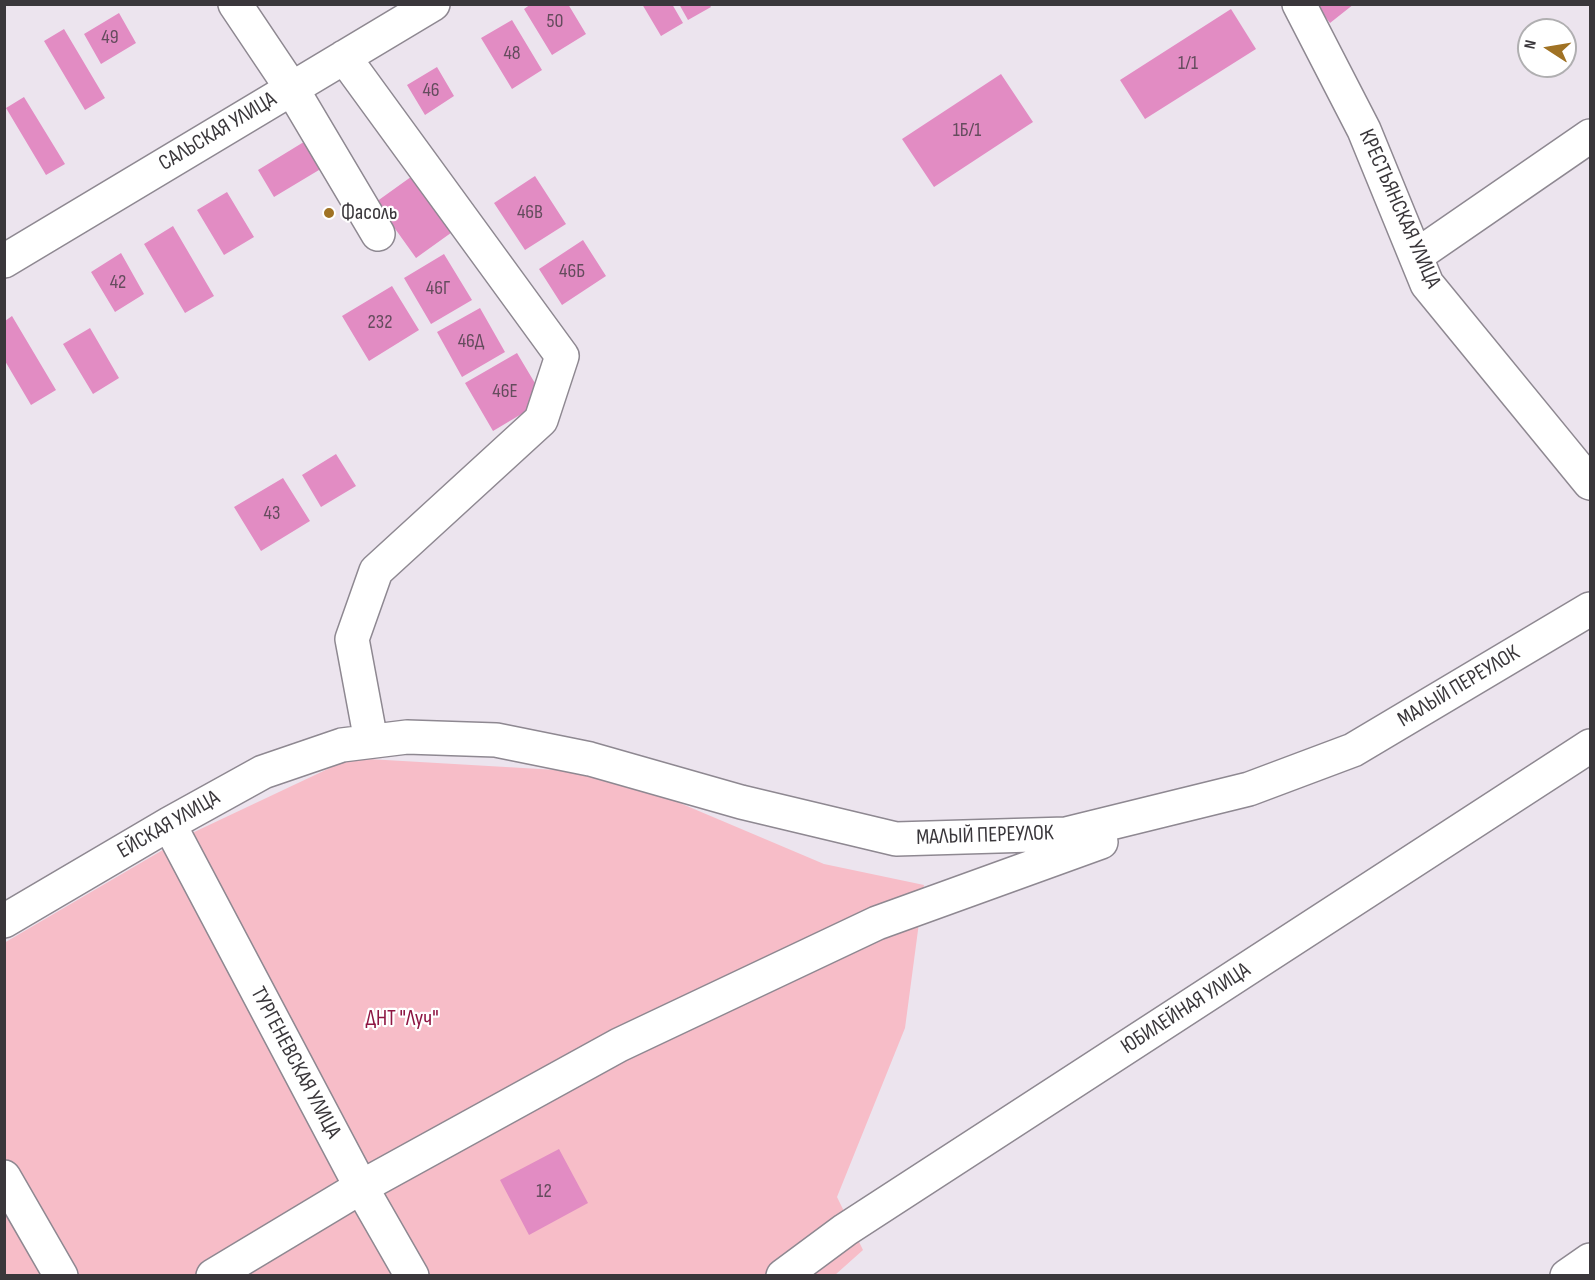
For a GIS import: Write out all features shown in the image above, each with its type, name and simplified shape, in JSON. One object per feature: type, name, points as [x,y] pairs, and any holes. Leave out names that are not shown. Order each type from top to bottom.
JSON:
[{"type":"street","points":[[235,4],[291,88],[378,234]]},
{"type":"street","name":"САЛЬСКАЯ УЛИЦА","points":[[4,261],[433,4]]},
{"type":"street","name":"КРЕСТЬЯНСКАЯ УЛИЦА","points":[[1299,4],[1365,130],[1427,284],[1590,483]]},
{"type":"street","points":[[344,57],[562,356],[541,420],[376,572],[352,639],[356,743]]},
{"type":"street","points":[[1416,256],[1590,136]]},
{"type":"street","name":"МАЛЫЙ ПЕРЕУЛОК","points":[[356,743],[407,737],[496,740],[590,759],[741,802],[896,839],[1066,834],[1249,789],[1353,750],[1590,609]]},
{"type":"street","name":"ЕЙСКАЯ УЛИЦА","points":[[4,921],[176,836],[264,772],[356,743]]},
{"type":"street","name":"ЮБИЛЕЙНАЯ УЛИЦА","points":[[783,1275],[845,1230],[1590,746]]},
{"type":"street","points":[[213,1275],[361,1188],[619,1045],[877,923],[1249,789]]},
{"type":"street","name":"ТУРГЕНЕВСКАЯ УЛИЦА","points":[[176,836],[361,1188],[412,1275]]},
{"type":"street","points":[[4,1176],[61,1275]]},
{"type":"street","points":[[1567,1275],[1590,1260]]},
{"type":"green space","name":"ДНТ \"Луч\"","points":[[351,758],[609,773],[824,864],[924,885],[905,1028],[837,1197],[863,1250],[835,1275],[5,1275],[4,943],[190,834]]},
{"type":"building","points":[[531,4],[568,4],[586,34],[552,55],[524,9]]},
{"type":"building","points":[[642,4],[672,4],[683,23],[661,36]]},
{"type":"building","points":[[679,4],[709,4],[711,7],[688,20]]},
{"type":"building","points":[[1315,4],[1354,4],[1330,23]]},
{"type":"building","points":[[1231,9],[1256,49],[1145,119],[1120,80]]},
{"type":"building","points":[[119,13],[136,43],[101,64],[84,34]]},
{"type":"building","points":[[512,20],[542,70],[512,89],[481,38]]},
{"type":"building","points":[[64,29],[105,98],[85,110],[44,41]]},
{"type":"building","points":[[437,67],[454,96],[425,115],[407,85]]},
{"type":"building","points":[[1001,74],[1033,122],[934,187],[902,139]]},
{"type":"building","points":[[24,97],[65,164],[46,175],[6,108]]},
{"type":"building","points":[[307,140],[324,167],[274,197],[258,170]]},
{"type":"building","points":[[415,174],[455,230],[416,258],[376,202]]},
{"type":"building","points":[[535,176],[566,224],[525,250],[494,203]]},
{"type":"building","points":[[227,192],[254,237],[224,255],[197,210]]},
{"type":"building","points":[[173,226],[214,296],[185,313],[144,244]]},
{"type":"building","points":[[583,240],[606,276],[562,305],[539,269]]},
{"type":"building","points":[[121,253],[144,294],[115,312],[91,272]]},
{"type":"building","points":[[444,254],[472,300],[431,324],[404,278]]},
{"type":"building","points":[[392,286],[419,330],[369,361],[342,316]]},
{"type":"building","points":[[480,308],[505,352],[462,377],[437,332]]},
{"type":"building","points":[[12,316],[56,390],[31,405],[5,361],[5,321]]},
{"type":"building","points":[[90,328],[119,378],[93,394],[63,344]]},
{"type":"building","points":[[517,353],[545,400],[493,431],[465,383]]},
{"type":"building","points":[[336,454],[356,486],[321,507],[302,475]]},
{"type":"building","points":[[283,478],[310,521],[261,551],[234,507]]},
{"type":"building","points":[[559,1149],[588,1203],[529,1235],[500,1180]]},
{"type":"place","name":"Фасоль","points":[[329,213]]}]
